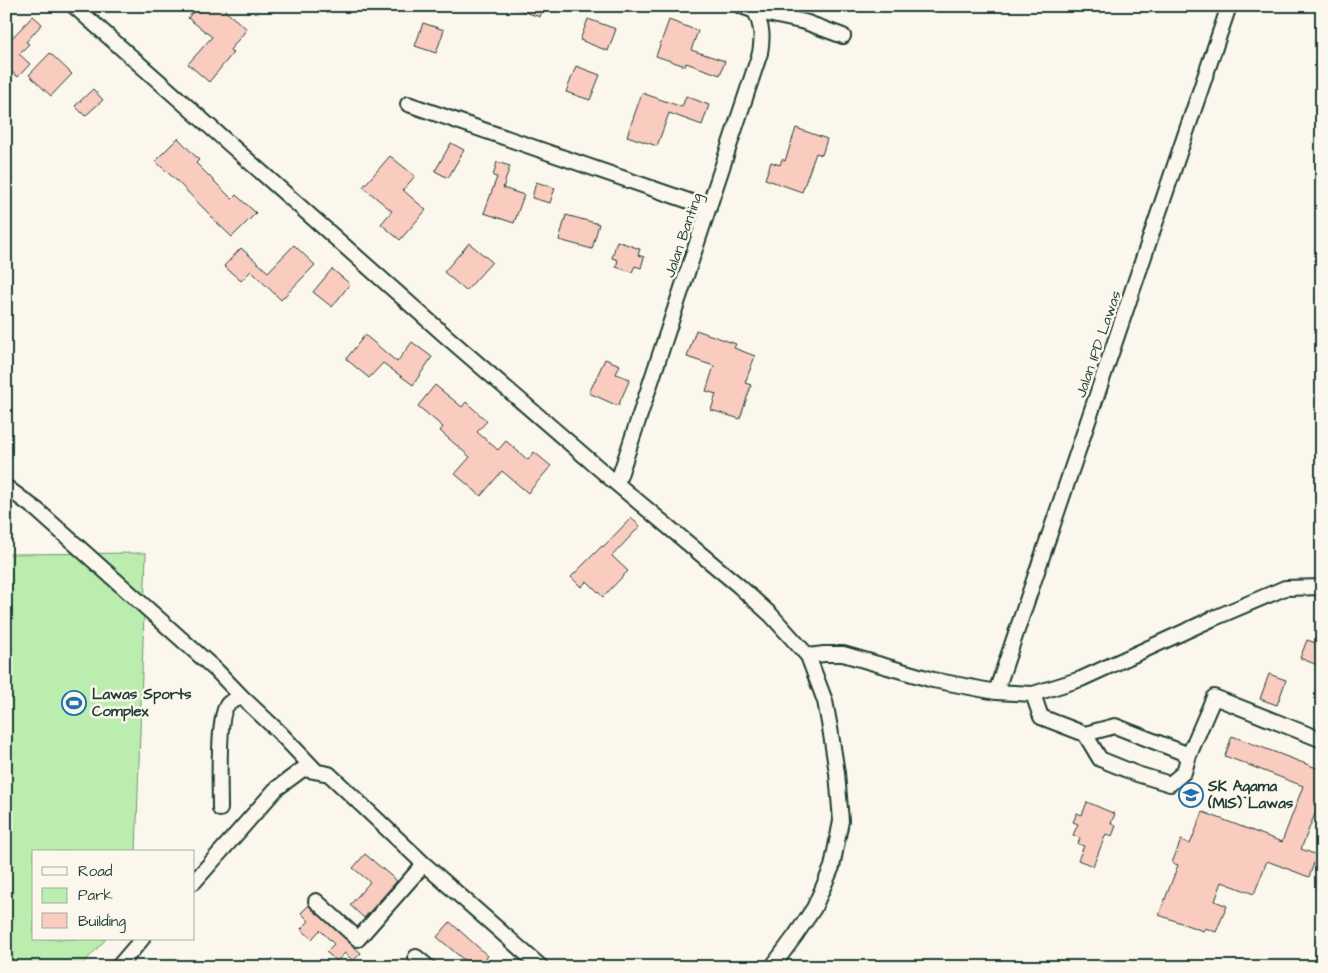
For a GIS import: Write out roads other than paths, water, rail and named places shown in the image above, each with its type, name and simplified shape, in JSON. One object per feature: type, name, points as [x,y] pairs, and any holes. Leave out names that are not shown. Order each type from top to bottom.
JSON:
[{"type":"street","points":[[74,6],[447,337],[771,615],[808,656],[825,701],[837,773],[841,822],[832,867],[814,908],[772,967]]},
{"type":"street","points":[[741,6],[805,22],[843,36]]},
{"type":"street","name":"Jalan IPD Lawas","points":[[996,692],[1229,6]]},
{"type":"street","name":"Jalan Banting","points":[[617,484],[760,53],[763,33],[755,11]]},
{"type":"street","points":[[408,104],[709,208]]},
{"type":"street","points":[[6,487],[37,510],[166,625],[279,732],[316,771]]},
{"type":"street","points":[[808,656],[843,654],[933,680],[996,692],[1032,694],[1081,679],[1285,588],[1322,587]]},
{"type":"street","points":[[1032,694],[1041,716],[1085,734],[1100,759],[1137,774],[1170,784],[1184,772],[1189,755],[1214,697],[1322,740]]},
{"type":"street","points":[[220,809],[221,734],[224,711],[228,704],[242,697]]},
{"type":"street","points":[[1085,734],[1115,726],[1189,755]]},
{"type":"street","points":[[195,881],[276,789],[303,769],[330,774],[424,864],[541,967]]},
{"type":"street","points":[[316,901],[358,938],[424,864]]},
{"type":"street","points":[[118,967],[141,940]]},
{"type":"street","points":[[416,957],[428,967]]},
{"type":"place","name":"Lawas Sports Complex","points":[[74,703]]},
{"type":"place","name":"SK Agama (MIS) Lawas","points":[[1191,795]]}]
